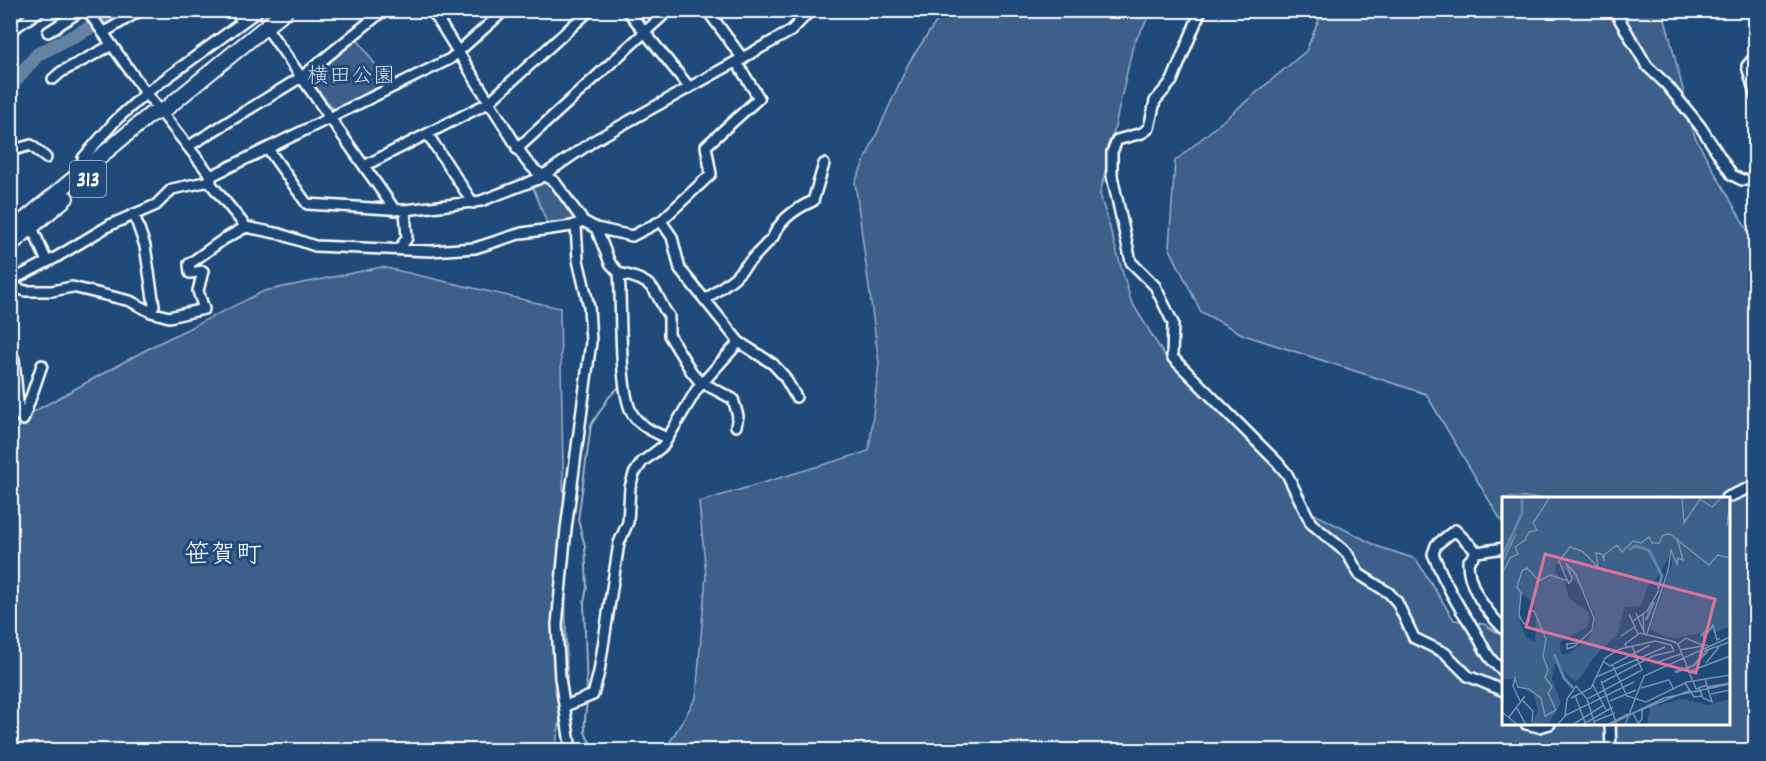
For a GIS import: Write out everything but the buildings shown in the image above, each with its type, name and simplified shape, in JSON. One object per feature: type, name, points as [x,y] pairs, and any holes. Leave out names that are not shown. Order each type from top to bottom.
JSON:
[{"type":"highway","name":"313","points":[[10,232],[151,114],[163,111],[286,10]]},
{"type":"highway","name":"313","points":[[10,245],[159,120],[163,111]]},
{"type":"street","points":[[10,31],[41,10]]},
{"type":"street","points":[[48,32],[82,10]]},
{"type":"street","points":[[87,10],[146,93],[163,111],[189,146],[246,227],[280,234],[308,245],[431,251],[475,248],[522,233],[580,223],[632,236],[661,221],[711,174],[706,150],[709,142],[733,124],[745,109],[759,98],[740,61],[707,10]]},
{"type":"street","points":[[99,28],[141,10]]},
{"type":"street","points":[[235,10],[243,22]]},
{"type":"street","points":[[85,170],[84,158],[116,120],[146,93],[259,10]]},
{"type":"street","points":[[189,146],[303,76],[384,10]]},
{"type":"street","points":[[246,227],[189,264],[190,273],[203,271],[198,291],[204,309],[169,317],[151,312],[130,301],[72,287],[52,291],[26,291],[12,286],[11,281],[110,225],[161,202],[172,189],[211,178],[458,54],[505,10]]},
{"type":"street","points":[[366,165],[488,103],[590,10]]},
{"type":"street","points":[[627,10],[689,87]]},
{"type":"street","points":[[517,149],[669,10]]},
{"type":"street","points":[[1202,10],[1172,81],[1155,101],[1149,128],[1142,134],[1117,140],[1112,152],[1113,181],[1131,262],[1155,286],[1173,323],[1172,357],[1287,474],[1311,523],[1347,553],[1359,574],[1389,593],[1414,638],[1445,653],[1468,676],[1502,691]]},
{"type":"street","points":[[1614,10],[1647,66],[1666,84],[1700,126],[1732,175],[1742,180],[1755,180]]},
{"type":"street","points":[[434,11],[517,149],[536,171],[546,174],[555,182],[580,223],[579,260],[589,307],[591,342],[566,529],[557,625],[560,678],[571,750]]},
{"type":"street","points":[[268,149],[307,204],[400,210],[473,203],[546,174],[595,140],[791,31],[805,13]]},
{"type":"street","points":[[266,27],[400,210],[407,238],[399,249]]},
{"type":"street","points":[[54,80],[61,72],[112,45]]},
{"type":"street","points":[[1755,55],[1747,66],[1755,97]]},
{"type":"street","points":[[428,135],[473,203]]},
{"type":"street","points":[[10,151],[31,145],[46,158]]},
{"type":"street","points":[[705,300],[734,278],[773,237],[776,230],[792,213],[813,201],[824,164]]},
{"type":"street","points":[[134,214],[146,246],[154,305],[151,312]]},
{"type":"street","points":[[661,221],[672,237],[680,269],[738,342],[773,364],[784,376],[796,397]]},
{"type":"street","points":[[32,227],[47,262]]},
{"type":"street","points":[[596,228],[610,262],[619,273],[641,279],[657,295],[660,305],[669,316],[669,335],[691,371],[704,384],[733,399],[738,416],[736,426]]},
{"type":"street","points":[[619,273],[618,302],[628,406],[639,423],[667,438]]},
{"type":"street","points":[[565,706],[593,695],[599,672],[619,543],[628,522],[630,487],[642,462],[663,446],[684,408],[738,342]]},
{"type":"street","points":[[10,354],[14,359],[19,415],[23,420],[42,365]]},
{"type":"street","points":[[1728,497],[1755,485]]},
{"type":"street","points":[[1477,552],[1455,530],[1436,545],[1433,554],[1455,604],[1472,626],[1492,662],[1502,670]]},
{"type":"street","points":[[1502,548],[1477,552],[1468,562],[1470,580],[1481,600],[1502,628]]},
{"type":"street","points":[[1610,725],[1611,750]]},
{"type":"green space","points":[[944,10],[1152,11],[1133,45],[1100,194],[1131,301],[1166,358],[1281,475],[1295,504],[1379,547],[1416,559],[1454,620],[1484,624],[1502,635],[1502,725],[1730,725],[1730,497],[1502,497],[1502,522],[1426,394],[1244,335],[1201,312],[1169,247],[1175,161],[1306,51],[1320,17],[1326,11],[1663,11],[1695,137],[1755,244],[1755,750],[665,750],[696,698],[706,575],[699,502],[869,451],[879,363],[855,182],[909,62]]},
{"type":"green space","name":"横田公園","points":[[356,37],[388,83],[334,109],[310,82],[311,75]]},
{"type":"green space","points":[[544,181],[555,187],[564,198],[574,222],[548,226],[532,185]]},
{"type":"green space","points":[[382,267],[560,308],[567,678],[555,750],[11,750],[11,424],[153,346],[264,291]]},
{"type":"waterway","points":[[10,87],[38,54],[125,10]]},
{"type":"waterway","points":[[775,35],[797,18]]},
{"type":"waterway","points":[[692,81],[734,57]]},
{"type":"waterway","points":[[554,161],[591,136],[683,85]]},
{"type":"waterway","points":[[611,270],[615,278],[616,308]]},
{"type":"waterway","points":[[587,695],[585,546],[578,520],[591,425],[609,397],[622,384]]},
{"type":"waterway","points":[[587,701],[586,735],[593,746],[600,750]]},
{"type":"district","name":"笹賀町","points":[[223,553]]}]
